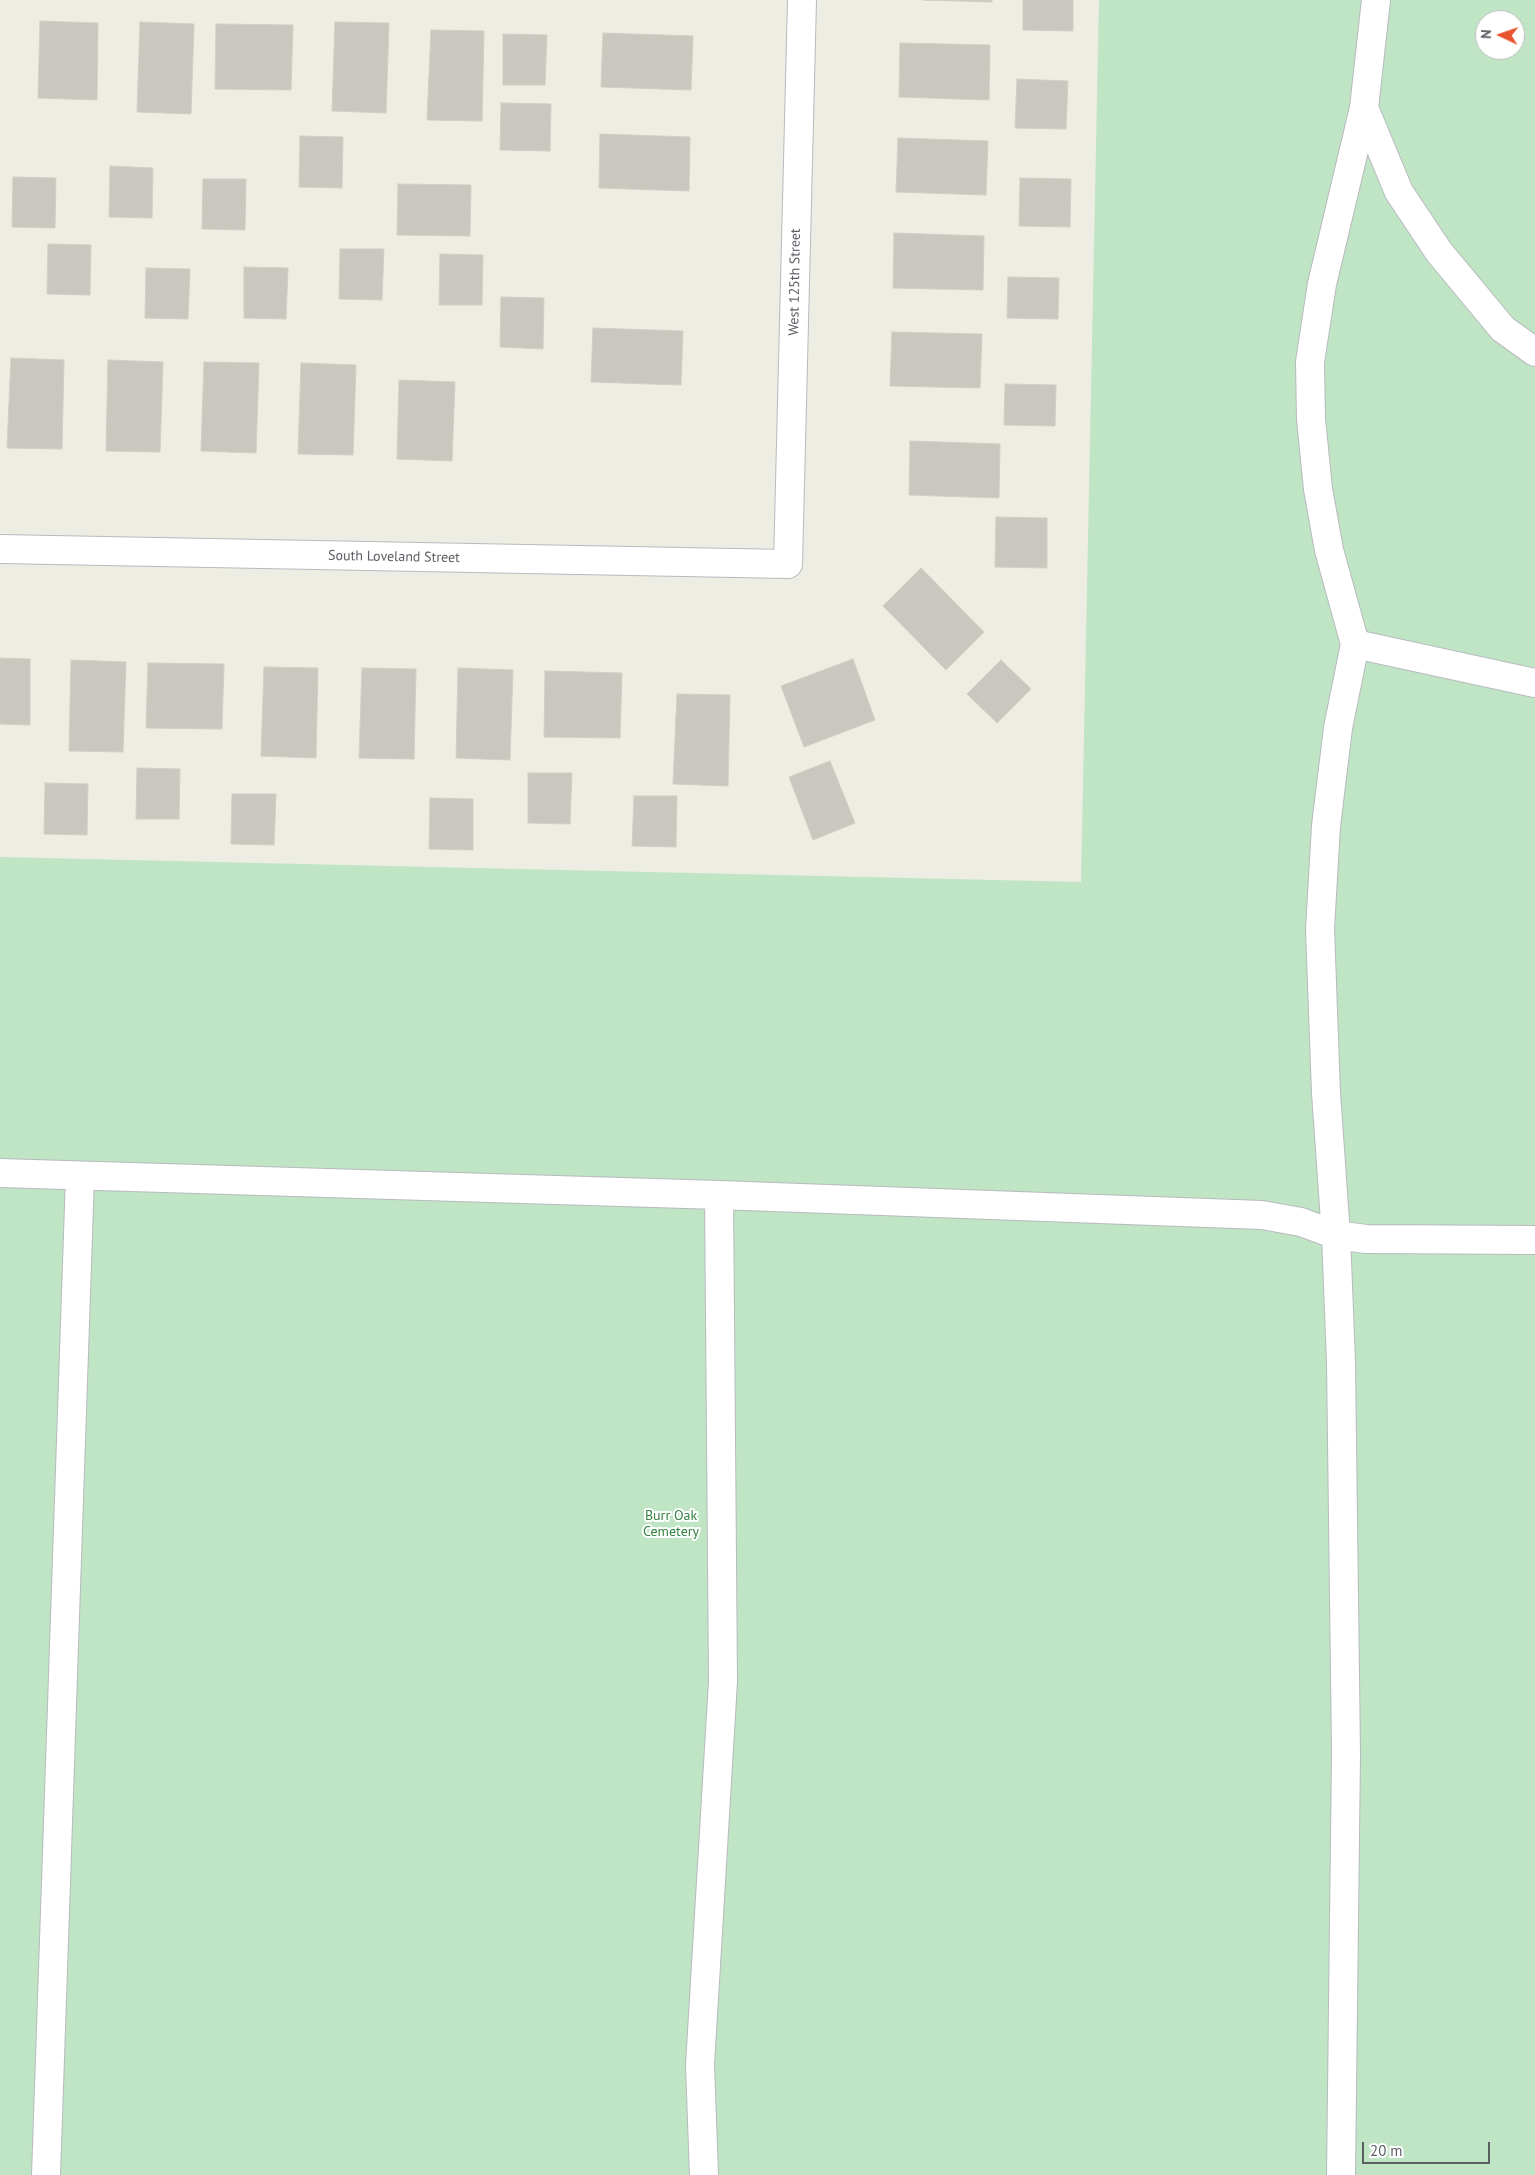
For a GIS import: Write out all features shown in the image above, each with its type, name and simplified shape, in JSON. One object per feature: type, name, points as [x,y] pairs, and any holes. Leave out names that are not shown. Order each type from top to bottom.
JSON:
[{"type":"street","name":"West 125th Street","points":[[788,564],[802,0]]},
{"type":"street","points":[[1341,2175],[1346,1753],[1342,1362],[1336,1235],[1326,1093],[1320,929],[1326,826],[1338,728],[1355,644],[1329,550],[1318,488],[1312,419],[1310,362],[1322,284],[1364,108],[1376,0]]},
{"type":"street","points":[[1364,108],[1399,192],[1439,252],[1503,329],[1535,352]]},
{"type":"street","name":"South Loveland Street","points":[[0,549],[788,564]]},
{"type":"street","points":[[1355,644],[1535,683]]},
{"type":"street","points":[[0,1173],[719,1195],[1262,1215],[1301,1222],[1336,1235],[1366,1239],[1535,1240]]},
{"type":"street","points":[[46,2175],[80,1176]]},
{"type":"street","points":[[704,2175],[700,2065],[723,1681],[719,1195]]},
{"type":"green space","name":"Burr Oak Cemetery","points":[[1099,0],[1535,0],[1535,2175],[0,2175],[0,857],[1081,882]]},
{"type":"building","points":[[923,0],[992,0],[992,2]]},
{"type":"building","points":[[1023,0],[1073,0],[1073,31],[1023,30]]},
{"type":"building","points":[[40,21],[98,23],[97,100],[38,98]]},
{"type":"building","points":[[140,22],[194,24],[191,114],[137,112]]},
{"type":"building","points":[[335,22],[389,23],[386,113],[332,111]]},
{"type":"building","points":[[216,24],[293,25],[291,90],[215,89]]},
{"type":"building","points":[[431,30],[484,31],[482,121],[427,120]]},
{"type":"building","points":[[603,33],[693,36],[691,90],[601,87]]},
{"type":"building","points":[[503,34],[547,35],[545,85],[503,85]]},
{"type":"building","points":[[900,43],[990,45],[989,100],[899,97]]},
{"type":"building","points":[[1017,79],[1068,81],[1066,129],[1015,128]]},
{"type":"building","points":[[501,103],[551,104],[550,151],[500,150]]},
{"type":"building","points":[[600,134],[690,137],[689,191],[599,188]]},
{"type":"building","points":[[300,136],[343,137],[342,188],[299,187]]},
{"type":"building","points":[[898,138],[988,141],[986,195],[896,192]]},
{"type":"building","points":[[110,166],[153,168],[152,218],[109,217]]},
{"type":"building","points":[[13,177],[56,178],[55,228],[12,227]]},
{"type":"building","points":[[1020,178],[1071,179],[1070,227],[1019,226]]},
{"type":"building","points":[[203,179],[246,179],[245,230],[202,229]]},
{"type":"building","points":[[398,184],[471,185],[470,236],[397,235]]},
{"type":"building","points":[[894,233],[984,236],[983,290],[893,288]]},
{"type":"building","points":[[48,244],[91,245],[90,295],[47,294]]},
{"type":"building","points":[[340,249],[384,249],[382,300],[339,299]]},
{"type":"building","points":[[440,254],[483,255],[482,305],[439,305]]},
{"type":"building","points":[[244,267],[288,268],[286,319],[244,318]]},
{"type":"building","points":[[146,268],[190,269],[188,319],[145,318]]},
{"type":"building","points":[[1008,277],[1059,278],[1058,319],[1007,318]]},
{"type":"building","points":[[501,297],[544,298],[543,349],[500,347]]},
{"type":"building","points":[[593,328],[683,331],[681,385],[591,382]]},
{"type":"building","points":[[892,332],[982,334],[980,388],[890,386]]},
{"type":"building","points":[[11,358],[64,360],[62,449],[7,448]]},
{"type":"building","points":[[108,360],[163,362],[160,452],[106,451]]},
{"type":"building","points":[[204,362],[259,363],[256,453],[201,451]]},
{"type":"building","points":[[301,363],[356,365],[353,455],[298,454]]},
{"type":"building","points":[[399,380],[455,382],[452,461],[397,459]]},
{"type":"building","points":[[1005,384],[1056,385],[1055,426],[1004,425]]},
{"type":"building","points":[[910,441],[1000,444],[999,498],[909,495]]},
{"type":"building","points":[[996,517],[1047,518],[1047,568],[995,567]]},
{"type":"building","points":[[921,568],[984,632],[946,670],[883,606]]},
{"type":"building","points":[[0,658],[30,659],[30,725],[0,724]]},
{"type":"building","points":[[853,659],[875,720],[804,747],[781,686]]},
{"type":"building","points":[[71,660],[126,662],[123,752],[69,751]]},
{"type":"building","points":[[1001,660],[1031,689],[997,723],[967,694]]},
{"type":"building","points":[[148,663],[224,664],[222,729],[146,728]]},
{"type":"building","points":[[264,667],[318,668],[316,758],[261,756]]},
{"type":"building","points":[[362,668],[416,669],[414,759],[359,758]]},
{"type":"building","points":[[458,668],[513,670],[510,760],[456,758]]},
{"type":"building","points":[[545,671],[622,673],[620,738],[544,737]]},
{"type":"building","points":[[677,694],[730,695],[728,786],[673,784]]},
{"type":"building","points":[[830,761],[855,823],[813,840],[789,777]]},
{"type":"building","points":[[137,768],[180,769],[179,819],[136,819]]},
{"type":"building","points":[[528,773],[572,773],[570,824],[528,823]]},
{"type":"building","points":[[45,783],[88,784],[87,835],[44,834]]},
{"type":"building","points":[[232,794],[276,794],[274,845],[231,844]]},
{"type":"building","points":[[634,796],[677,796],[676,847],[632,846]]},
{"type":"building","points":[[430,798],[473,799],[473,850],[429,849]]}]
